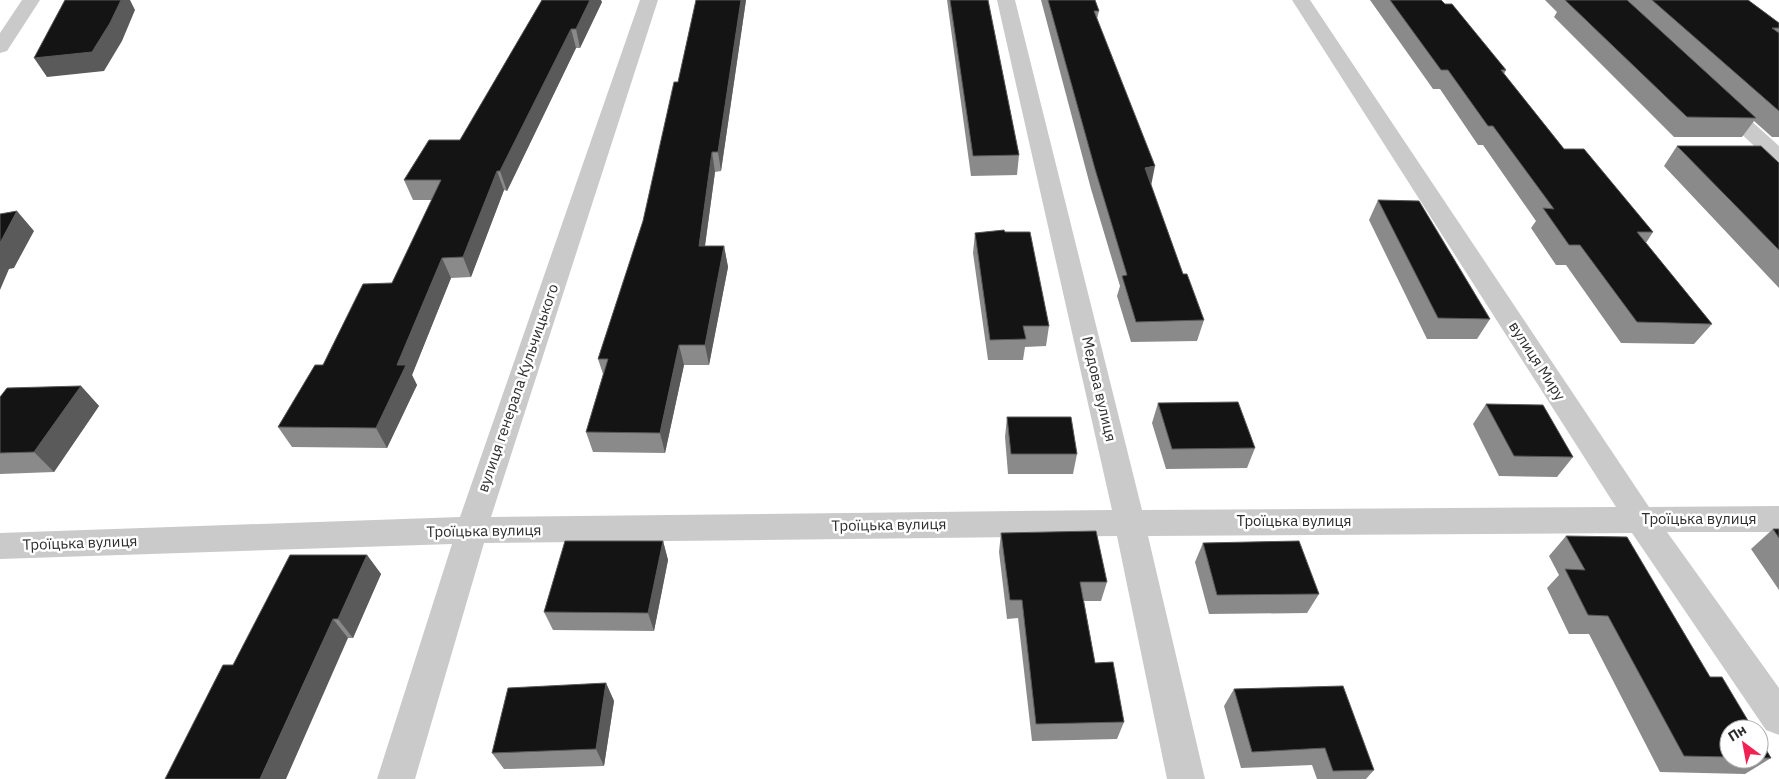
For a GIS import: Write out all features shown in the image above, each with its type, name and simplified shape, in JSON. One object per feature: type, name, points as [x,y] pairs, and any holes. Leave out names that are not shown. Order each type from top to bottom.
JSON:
[{"type":"street","points":[[0,47],[31,0]]},
{"type":"street","name":"вулиця генерала Кульчицького","points":[[396,779],[471,530],[649,0]]},
{"type":"street","name":"Медова вулиця","points":[[1006,0],[1130,522],[1186,779]]},
{"type":"street","name":"вулиця Миру","points":[[1301,0],[1640,519],[1779,718]]},
{"type":"street","points":[[1708,92],[1779,157]]},
{"type":"street","name":"Троїцька вулиця","points":[[0,546],[471,530],[1130,522],[1779,519]]},
{"type":"building","points":[[65,0],[121,0],[110,23],[92,52],[34,58]]},
{"type":"building","points":[[542,0],[590,0],[576,29],[571,29],[500,171],[497,171],[463,257],[442,258],[397,365],[406,365],[376,428],[278,427],[315,365],[323,365],[363,284],[392,283],[441,180],[404,180],[429,140],[460,140]]},
{"type":"building","points":[[696,0],[741,0],[718,152],[712,152],[699,246],[724,246],[705,345],[679,345],[660,433],[586,432],[608,359],[598,359],[643,221],[674,82],[678,82]]},
{"type":"building","points":[[950,0],[988,0],[1019,155],[973,156]]},
{"type":"building","points":[[1048,0],[1095,0],[1099,11],[1094,11],[1155,166],[1145,168],[1183,274],[1187,274],[1204,320],[1136,322],[1122,276],[1127,275]]},
{"type":"building","points":[[1390,0],[1441,0],[1445,4],[1452,4],[1506,70],[1501,70],[1564,149],[1584,149],[1653,232],[1637,232],[1712,324],[1637,322],[1580,245],[1569,245],[1543,208],[1554,209],[1493,126],[1488,126],[1448,70],[1441,70]]},
{"type":"building","points":[[1565,0],[1627,0],[1756,118],[1687,117]]},
{"type":"building","points":[[1652,0],[1748,0],[1779,23],[1779,28],[1772,28],[1779,33],[1779,111]]},
{"type":"building","points":[[1677,146],[1761,146],[1779,163],[1779,250]]},
{"type":"building","points":[[1378,200],[1419,201],[1490,319],[1438,318]]},
{"type":"building","points":[[17,211],[0,243],[0,214]]},
{"type":"building","points":[[1004,230],[1005,232],[1030,232],[1049,326],[1023,326],[1026,339],[990,340],[975,233]]},
{"type":"building","points":[[81,386],[34,452],[0,453],[0,397],[7,388]]},
{"type":"building","points":[[1238,402],[1255,448],[1172,449],[1158,403]]},
{"type":"building","points":[[1486,404],[1543,405],[1573,457],[1514,456]]},
{"type":"building","points":[[1007,417],[1071,417],[1077,454],[1011,454]]},
{"type":"building","points":[[1773,529],[1779,529],[1779,538]]},
{"type":"building","points":[[1096,531],[1107,582],[1080,582],[1095,663],[1113,662],[1124,722],[1036,724],[1022,600],[1010,600],[1001,533]]},
{"type":"building","points":[[1566,536],[1627,537],[1710,677],[1722,677],[1747,719],[1719,719],[1719,757],[1684,756],[1608,616],[1588,615],[1565,569],[1585,570]]},
{"type":"building","points":[[565,541],[663,541],[648,613],[544,612]]},
{"type":"building","points":[[1299,541],[1319,594],[1217,595],[1203,543]]},
{"type":"building","points":[[290,555],[367,555],[338,619],[333,619],[260,779],[165,779],[223,665],[233,665]]},
{"type":"building","points":[[606,683],[596,749],[492,753],[508,688]]},
{"type":"building","points":[[1343,686],[1374,770],[1333,771],[1325,748],[1252,752],[1234,689]]}]
